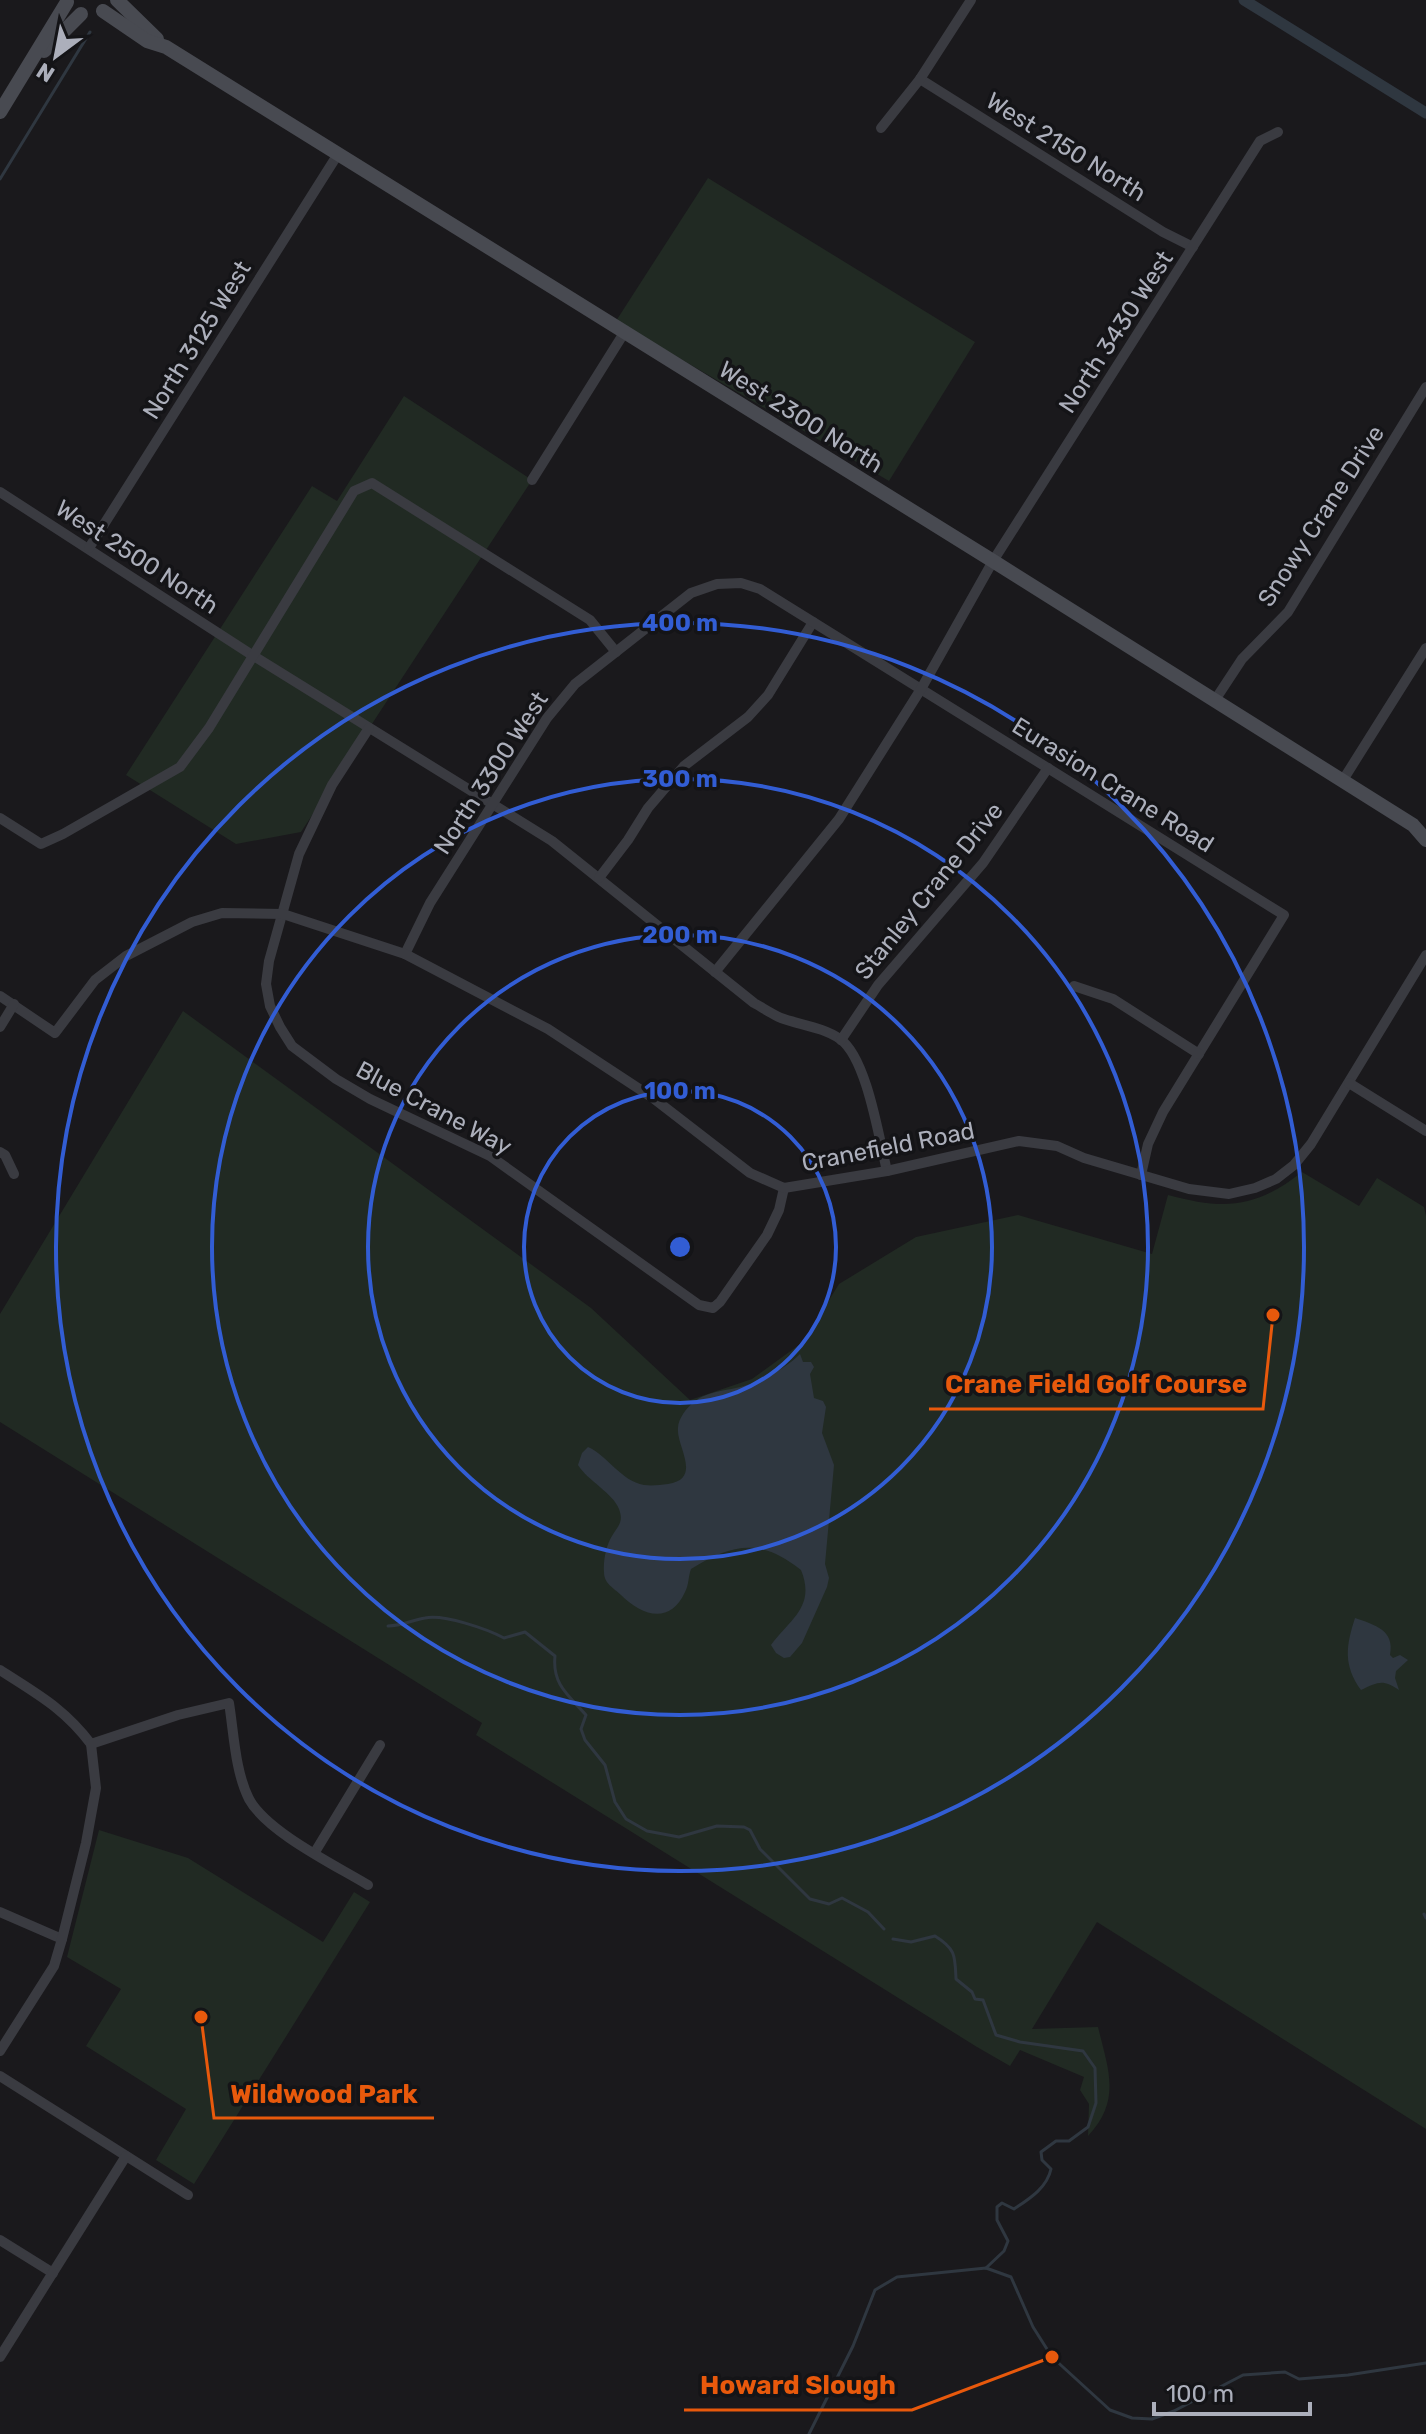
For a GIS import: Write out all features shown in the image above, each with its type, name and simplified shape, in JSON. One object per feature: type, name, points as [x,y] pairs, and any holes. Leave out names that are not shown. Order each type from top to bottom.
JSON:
[{"type":"street","points":[[881,128],[920,79],[971,0]]},
{"type":"street","points":[[0,112],[67,1],[81,14],[96,14],[111,4]]},
{"type":"street","name":"West 2300 North","points":[[111,4],[147,41],[166,47],[1419,827],[1426,840]]},
{"type":"street","points":[[32,62],[81,14]]},
{"type":"street","name":"West 2150 North","points":[[920,79],[1163,232],[1193,247]]},
{"type":"street","name":"North 3430 West","points":[[715,972],[839,819],[921,689],[993,561],[1260,141],[1278,132]]},
{"type":"street","name":"North 3125 West","points":[[89,548],[338,154]]},
{"type":"street","points":[[532,480],[624,333]]},
{"type":"street","name":"Snowy Crane Drive","points":[[1215,700],[1242,659],[1288,612],[1426,387]]},
{"type":"street","points":[[0,818],[41,844],[180,767],[202,739],[354,491],[372,483],[590,620],[616,652]]},
{"type":"street","name":"West 2500 North","points":[[0,492],[252,655],[552,841],[754,1003],[780,1017],[841,1040]]},
{"type":"street","name":"Eurasion Crane Road","points":[[717,584],[741,583],[760,589],[1284,915],[1199,1054]]},
{"type":"street","name":"North 3300 West","points":[[405,954],[430,903],[547,718],[575,684],[691,593],[717,584]]},
{"type":"street","points":[[599,878],[648,808],[684,766],[748,717],[768,695],[813,622]]},
{"type":"street","points":[[1343,780],[1426,648]]},
{"type":"street","name":"Blue Crane Way","points":[[369,728],[332,785],[299,854],[269,961],[266,984],[270,1006],[292,1046],[336,1079],[370,1099],[490,1156],[699,1305],[713,1308],[767,1235],[779,1210],[784,1188]]},
{"type":"street","name":"Stanley Crane Drive","points":[[841,1040],[878,985],[991,854],[1048,768]]},
{"type":"street","name":"Cranefield Road","points":[[14,1004],[55,1033],[95,980],[126,956],[192,922],[222,913],[283,914],[405,954],[548,1029],[653,1098],[750,1173],[784,1188],[887,1171],[1019,1141],[1057,1146],[1084,1158],[1141,1175],[1211,1194],[1229,1194],[1266,1184],[1294,1165],[1311,1144],[1426,955]]},
{"type":"street","points":[[1074,986],[1113,999],[1199,1054],[1163,1112],[1148,1144],[1141,1175]]},
{"type":"street","points":[[0,996],[14,1004],[0,1027]]},
{"type":"street","points":[[841,1040],[859,1064],[866,1083],[887,1171]]},
{"type":"street","points":[[1349,1083],[1426,1131]]},
{"type":"street","points":[[0,1152],[5,1155],[14,1174]]},
{"type":"street","points":[[0,1670],[50,1702],[74,1723],[91,1744],[96,1788],[86,1843],[54,1966],[0,2051]]},
{"type":"street","points":[[91,1744],[178,1715],[229,1703],[240,1771],[249,1798],[261,1816],[368,1885]]},
{"type":"street","points":[[315,1852],[380,1745]]},
{"type":"street","points":[[0,1912],[62,1939]]},
{"type":"street","points":[[0,2076],[188,2195]]},
{"type":"street","points":[[0,2357],[126,2156]]},
{"type":"street","points":[[0,2240],[53,2273]]},
{"type":"shaded area","points":[[708,178],[975,342],[889,481],[616,321]]},
{"type":"shaded area","points":[[404,396],[532,480],[301,832],[236,844],[126,775],[312,486],[337,501]]},
{"type":"shaded area","points":[[183,1011],[591,1308],[690,1400],[752,1379],[803,1342],[839,1284],[916,1237],[1018,1215],[1152,1254],[1168,1195],[1206,1203],[1238,1203],[1269,1193],[1302,1172],[1359,1206],[1377,1178],[1424,1207],[1426,2129],[1097,1922],[1032,2029],[1098,2027],[1108,2070],[1109,2097],[1099,2123],[1088,2136],[1089,2104],[1080,2090],[1084,2077],[1020,2050],[1010,2066],[977,2047],[476,1735],[482,1723],[0,1422],[0,1314]]},
{"type":"shaded area","points":[[800,1354],[803,1362],[811,1362],[814,1367],[810,1374],[814,1398],[823,1401],[826,1407],[822,1433],[834,1465],[825,1564],[829,1578],[802,1643],[790,1657],[784,1658],[771,1645],[803,1603],[805,1583],[801,1570],[773,1553],[760,1549],[734,1549],[691,1569],[686,1589],[672,1609],[655,1614],[638,1608],[610,1585],[604,1576],[607,1549],[621,1521],[619,1509],[578,1465],[588,1447],[636,1483],[653,1485],[678,1481],[686,1469],[678,1425],[689,1407],[706,1395],[747,1385],[768,1376]]},
{"type":"shaded area","points":[[1355,1618],[1376,1626],[1386,1634],[1393,1658],[1400,1655],[1408,1660],[1396,1671],[1399,1690],[1380,1683],[1361,1690],[1355,1681],[1348,1655]]},
{"type":"shaded area","points":[[99,1830],[188,1858],[323,1942],[354,1892],[370,1902],[194,2184],[156,2160],[186,2109],[86,2046],[121,1989],[67,1957]]},
{"type":"waterway","points":[[1244,0],[1426,113]]},
{"type":"waterway","points":[[0,179],[90,32]]},
{"type":"waterway","points":[[388,1626],[433,1617],[465,1623],[504,1638],[525,1632],[555,1656],[559,1682],[586,1715],[581,1729],[585,1740],[605,1765],[615,1802],[626,1819],[647,1831],[679,1837],[717,1826],[744,1827],[750,1830],[760,1849],[810,1899],[829,1904],[842,1898],[868,1912],[884,1929]]},
{"type":"waterway","points":[[1424,1914],[1426,1918]]},
{"type":"waterway","points":[[893,1939],[911,1942],[935,1936],[947,1945],[954,1959],[956,1979],[972,1992],[975,1999],[983,2000],[996,2035],[1020,2042],[1083,2051],[1095,2068],[1096,2103],[1088,2127],[1069,2141],[1056,2141],[1041,2152],[1042,2160],[1051,2169],[1046,2182],[1037,2192],[1014,2209],[1002,2203],[997,2207],[997,2220],[1008,2241],[1004,2251],[986,2268]]},
{"type":"waterway","points":[[809,2434],[853,2346],[875,2290],[897,2277],[986,2268],[1011,2277],[1033,2327],[1052,2357],[1110,2410],[1132,2418],[1152,2419],[1174,2411],[1243,2375],[1285,2372],[1299,2379],[1426,2363]]},
{"type":"place","name":"Crane Field Golf Course","points":[[1273,1315]]},
{"type":"place","name":"Wildwood Park","points":[[201,2017]]},
{"type":"place","name":"Howard Slough","points":[[1052,2357]]}]
